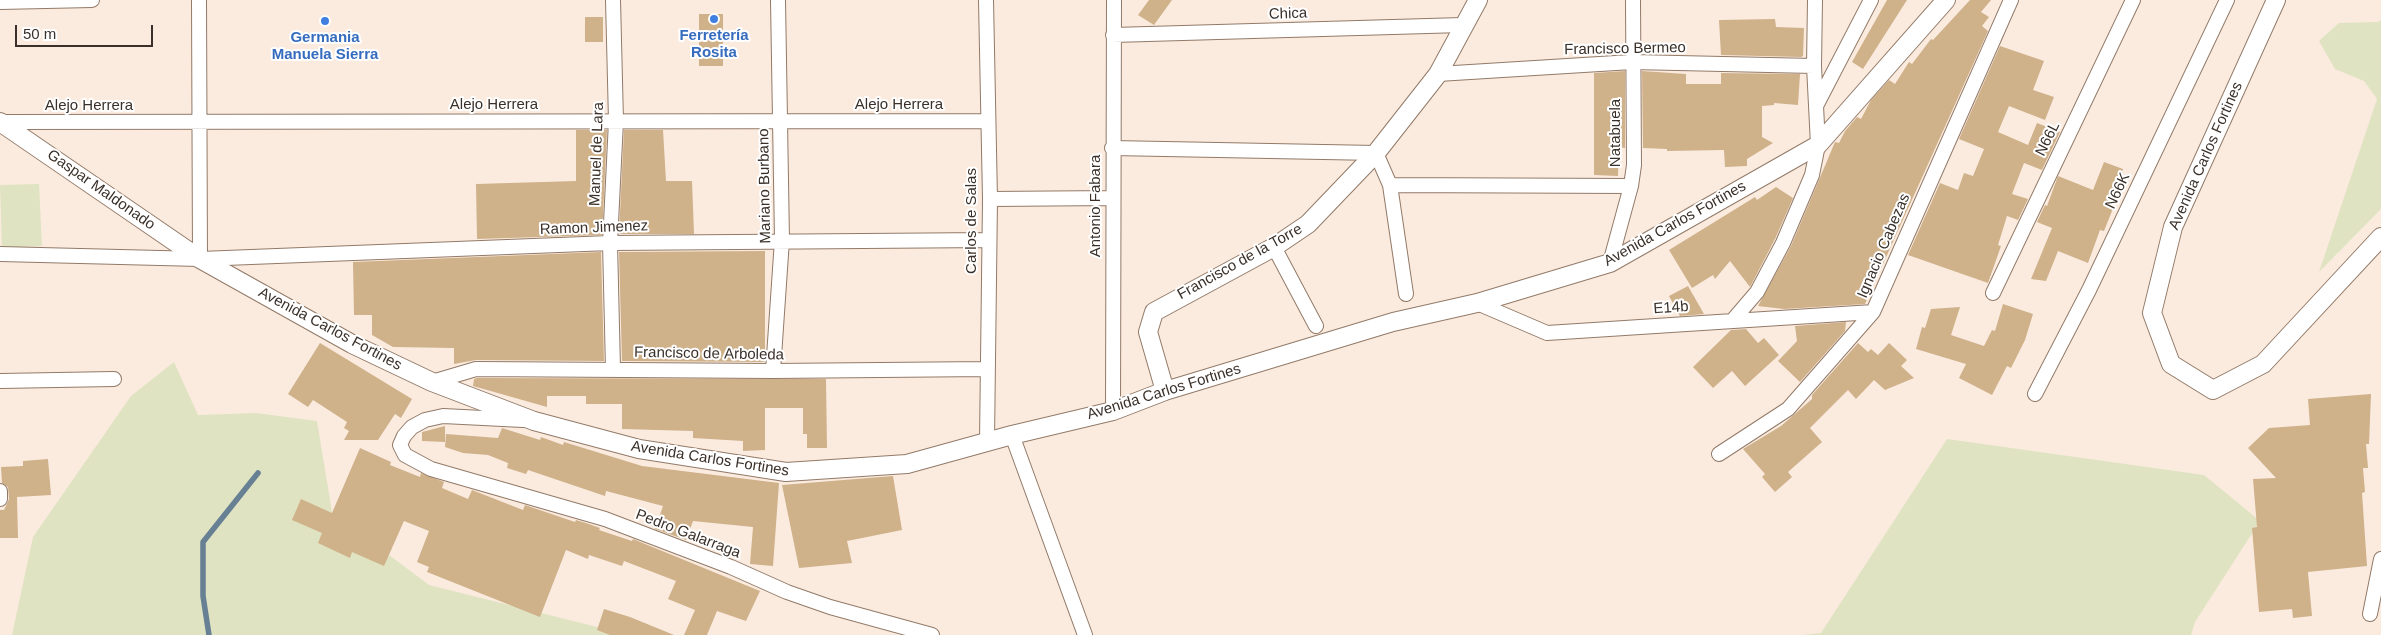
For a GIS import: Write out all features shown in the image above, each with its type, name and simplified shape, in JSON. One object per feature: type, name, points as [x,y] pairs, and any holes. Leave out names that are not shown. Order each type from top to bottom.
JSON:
[{"type":"street","points":[[0,2],[92,0]]},
{"type":"street","points":[[199,0],[200,259]]},
{"type":"street","name":"Manuel de Lara","points":[[613,0],[616,121],[610,243],[613,370]]},
{"type":"street","name":"Mariano Burbano","points":[[774,371],[782,240],[778,0]]},
{"type":"street","name":"Carlos de Salas","points":[[986,0],[990,199],[987,441]]},
{"type":"street","name":"Antonio Fabara","points":[[1113,411],[1112,148],[1114,0]]},
{"type":"street","name":"Francisco de la Torre","points":[[1165,391],[1148,332],[1154,312],[1274,247],[1308,224],[1376,152],[1438,74],[1478,0]]},
{"type":"street","name":"Natabuela","points":[[1610,262],[1631,186],[1634,165],[1633,0]]},
{"type":"street","points":[[1733,320],[1757,292],[1783,243],[1812,175],[1818,145],[1814,66],[1815,0]]},
{"type":"street","points":[[1817,105],[1870,0]]},
{"type":"street","name":"Avenida Carlos Fortines","points":[[200,259],[352,344],[432,382],[534,421],[639,450],[786,472],[907,464],[987,441],[1113,411],[1165,391],[1393,322],[1478,303],[1610,262],[1818,145],[1946,0]]},
{"type":"street","name":"Ignacio Cabezas","points":[[1719,454],[1788,409],[1873,312],[2010,0]]},
{"type":"street","name":"N66L","points":[[1993,293],[2133,0]]},
{"type":"street","name":"N66K","points":[[2035,394],[2090,290],[2227,0]]},
{"type":"street","name":"Avenida Carlos Fortines","points":[[2276,0],[2173,226],[2152,313],[2171,364],[2213,390],[2263,364],[2381,237]]},
{"type":"street","name":"Chica","points":[[1113,35],[1463,25]]},
{"type":"street","name":"Francisco Bermeo","points":[[1438,74],[1632,62],[1814,66]]},
{"type":"street","name":"Alejo Herrera","points":[[0,122],[988,121]]},
{"type":"street","name":"Gaspar Maldonado","points":[[0,122],[200,259]]},
{"type":"street","points":[[1112,148],[1376,152],[1390,185],[1406,294]]},
{"type":"street","points":[[1390,185],[1631,186]]},
{"type":"street","points":[[990,199],[1113,198]]},
{"type":"street","name":"Ramon Jimenez","points":[[0,254],[200,259],[610,243],[782,240],[989,240]]},
{"type":"street","points":[[1274,247],[1316,326]]},
{"type":"street","name":"E14b","points":[[1478,303],[1547,334],[1873,312]]},
{"type":"street","name":"Francisco de Arboleda","points":[[432,382],[476,369],[774,371],[987,369]]},
{"type":"street","points":[[0,382],[114,379]]},
{"type":"street","name":"Pedro Galarraga","points":[[534,421],[443,416],[426,420],[412,427],[404,436],[400,445],[405,455],[431,469],[605,519],[731,567],[787,592],[830,607],[932,635]]},
{"type":"street","points":[[1012,435],[1085,635]]},
{"type":"street","points":[[0,491],[0,499]]},
{"type":"street","points":[[2370,614],[2381,559]]},
{"type":"green space","points":[[2381,20],[2381,209],[2319,272],[2377,99],[2364,81],[2335,69],[2319,41],[2339,23],[2378,22]]},
{"type":"green space","points":[[39,184],[42,246],[2,248],[0,185]]},
{"type":"green space","points":[[174,362],[198,415],[256,413],[317,421],[332,512],[429,585],[629,635],[12,635],[33,537],[131,396]]},
{"type":"green space","points":[[1947,439],[2204,475],[2260,521],[2195,622],[2191,635],[1803,635],[1821,633]]},
{"type":"building","points":[[1149,0],[1172,0],[1154,25],[1138,15]]},
{"type":"building","points":[[1887,0],[1907,0],[1863,69],[1852,62]]},
{"type":"building","points":[[1970,0],[1991,0],[1981,12],[1989,17],[1982,26],[1988,31],[1865,304],[1784,309],[1758,306],[1791,246],[1835,142],[1839,143],[1845,131],[1857,117],[1861,119],[1871,100],[1889,80],[1895,84],[1909,62],[1912,64],[1931,39],[1933,40]]},
{"type":"building","points":[[699,14],[723,14],[723,66],[699,66]]},
{"type":"building","points":[[585,17],[603,17],[603,42],[585,42]]},
{"type":"building","points":[[1775,19],[1776,27],[1804,28],[1803,56],[1721,55],[1719,20]]},
{"type":"building","points":[[2000,46],[2044,61],[2033,90],[2054,97],[2045,120],[2009,106],[1998,132],[2028,145],[2037,123],[2060,132],[2042,170],[2024,163],[2012,194],[2028,199],[2018,220],[2007,216],[1998,245],[2001,246],[1988,283],[1908,255],[1940,183],[1958,190],[1964,173],[1973,176],[1984,149],[1959,139]]},
{"type":"building","points":[[1625,71],[1625,148],[1619,147],[1618,176],[1594,175],[1594,73]]},
{"type":"building","points":[[1642,71],[1686,74],[1686,84],[1721,84],[1721,73],[1800,74],[1798,105],[1774,103],[1774,105],[1762,106],[1762,137],[1773,143],[1747,159],[1747,166],[1725,167],[1724,150],[1667,151],[1667,149],[1643,148]]},
{"type":"building","points":[[576,130],[607,130],[602,235],[477,239],[476,184],[576,181]]},
{"type":"building","points":[[624,130],[663,130],[666,181],[692,181],[694,234],[619,234]]},
{"type":"building","points":[[2104,162],[2123,169],[2112,200],[2116,201],[2104,231],[2100,230],[2088,263],[2058,251],[2046,281],[2031,279],[2052,228],[2037,222],[2045,205],[2047,206],[2058,176],[2093,190]]},
{"type":"building","points":[[1776,187],[1793,198],[1775,239],[1750,287],[1730,261],[1715,279],[1713,275],[1692,288],[1669,250],[1755,197],[1757,200]]},
{"type":"building","points":[[765,251],[765,362],[622,361],[619,252]]},
{"type":"building","points":[[601,252],[604,361],[476,360],[454,364],[454,348],[393,347],[372,335],[372,315],[354,315],[353,262]]},
{"type":"building","points":[[1688,286],[1704,314],[1680,316],[1669,296]]},
{"type":"building","points":[[2003,304],[2033,314],[2025,340],[2011,368],[2007,366],[1992,395],[1959,378],[1966,364],[1916,349],[1922,327],[1925,328],[1931,309],[1960,307],[1951,335],[1984,346],[1992,330],[1995,331]]},
{"type":"building","points":[[1846,322],[1845,331],[1800,382],[1778,361],[1797,341],[1795,326]]},
{"type":"building","points":[[1746,329],[1758,343],[1764,338],[1779,355],[1745,386],[1732,371],[1713,388],[1693,367],[1731,330]]},
{"type":"building","points":[[320,343],[412,399],[401,418],[395,414],[378,440],[344,440],[349,431],[344,428],[347,422],[313,400],[308,407],[288,394]]},
{"type":"building","points":[[1858,343],[1868,352],[1871,349],[1878,355],[1889,343],[1907,360],[1901,366],[1914,378],[1885,390],[1874,380],[1856,399],[1848,390],[1810,428],[1822,442],[1788,472],[1792,477],[1775,492],[1762,477],[1765,474],[1743,449],[1781,426],[1812,399],[1812,395]]},
{"type":"building","points":[[474,379],[826,379],[827,448],[807,448],[807,434],[803,434],[803,408],[765,408],[765,450],[743,451],[743,441],[693,438],[693,431],[622,429],[622,404],[586,404],[586,396],[547,396],[547,407],[473,386]]},
{"type":"building","points":[[2371,394],[2369,444],[2366,444],[2368,468],[2363,468],[2365,492],[2362,493],[2367,566],[2308,572],[2312,616],[2293,618],[2292,609],[2259,612],[2252,528],[2257,527],[2253,479],[2276,478],[2248,448],[2269,428],[2310,425],[2308,399]]},
{"type":"building","points":[[445,426],[445,442],[422,441],[422,432]]},
{"type":"building","points":[[502,428],[540,440],[541,437],[563,445],[564,442],[642,466],[779,483],[773,566],[750,564],[753,527],[693,521],[686,540],[655,529],[663,506],[606,491],[605,496],[528,470],[526,474],[507,468],[508,463],[488,455],[463,453],[445,447],[446,434],[498,438]]},
{"type":"building","points":[[360,448],[391,462],[390,465],[420,477],[421,473],[444,482],[442,488],[468,499],[472,490],[523,510],[525,505],[575,522],[576,520],[589,524],[600,528],[599,530],[632,541],[633,539],[760,591],[746,621],[717,611],[707,635],[684,635],[695,610],[668,599],[676,581],[624,561],[622,566],[589,555],[588,559],[566,550],[540,617],[427,572],[429,567],[417,562],[429,531],[404,521],[384,566],[352,552],[350,558],[318,543],[322,533],[292,520],[301,499],[332,513]]},
{"type":"building","points":[[48,459],[51,495],[17,497],[18,538],[0,538],[0,510],[4,510],[9,499],[8,487],[2,483],[1,467],[23,466],[23,461]]},
{"type":"building","points":[[893,476],[902,530],[847,541],[852,563],[799,568],[782,485]]},
{"type":"building","points":[[604,609],[630,617],[674,635],[610,635],[597,630]]},
{"type":"waterway","points":[[209,635],[203,596],[203,542],[258,473]]},
{"type":"place","name":"Ferretería Rosita","points":[[714,19]]},
{"type":"place","name":"Germania Manuela Sierra","points":[[325,21]]}]
